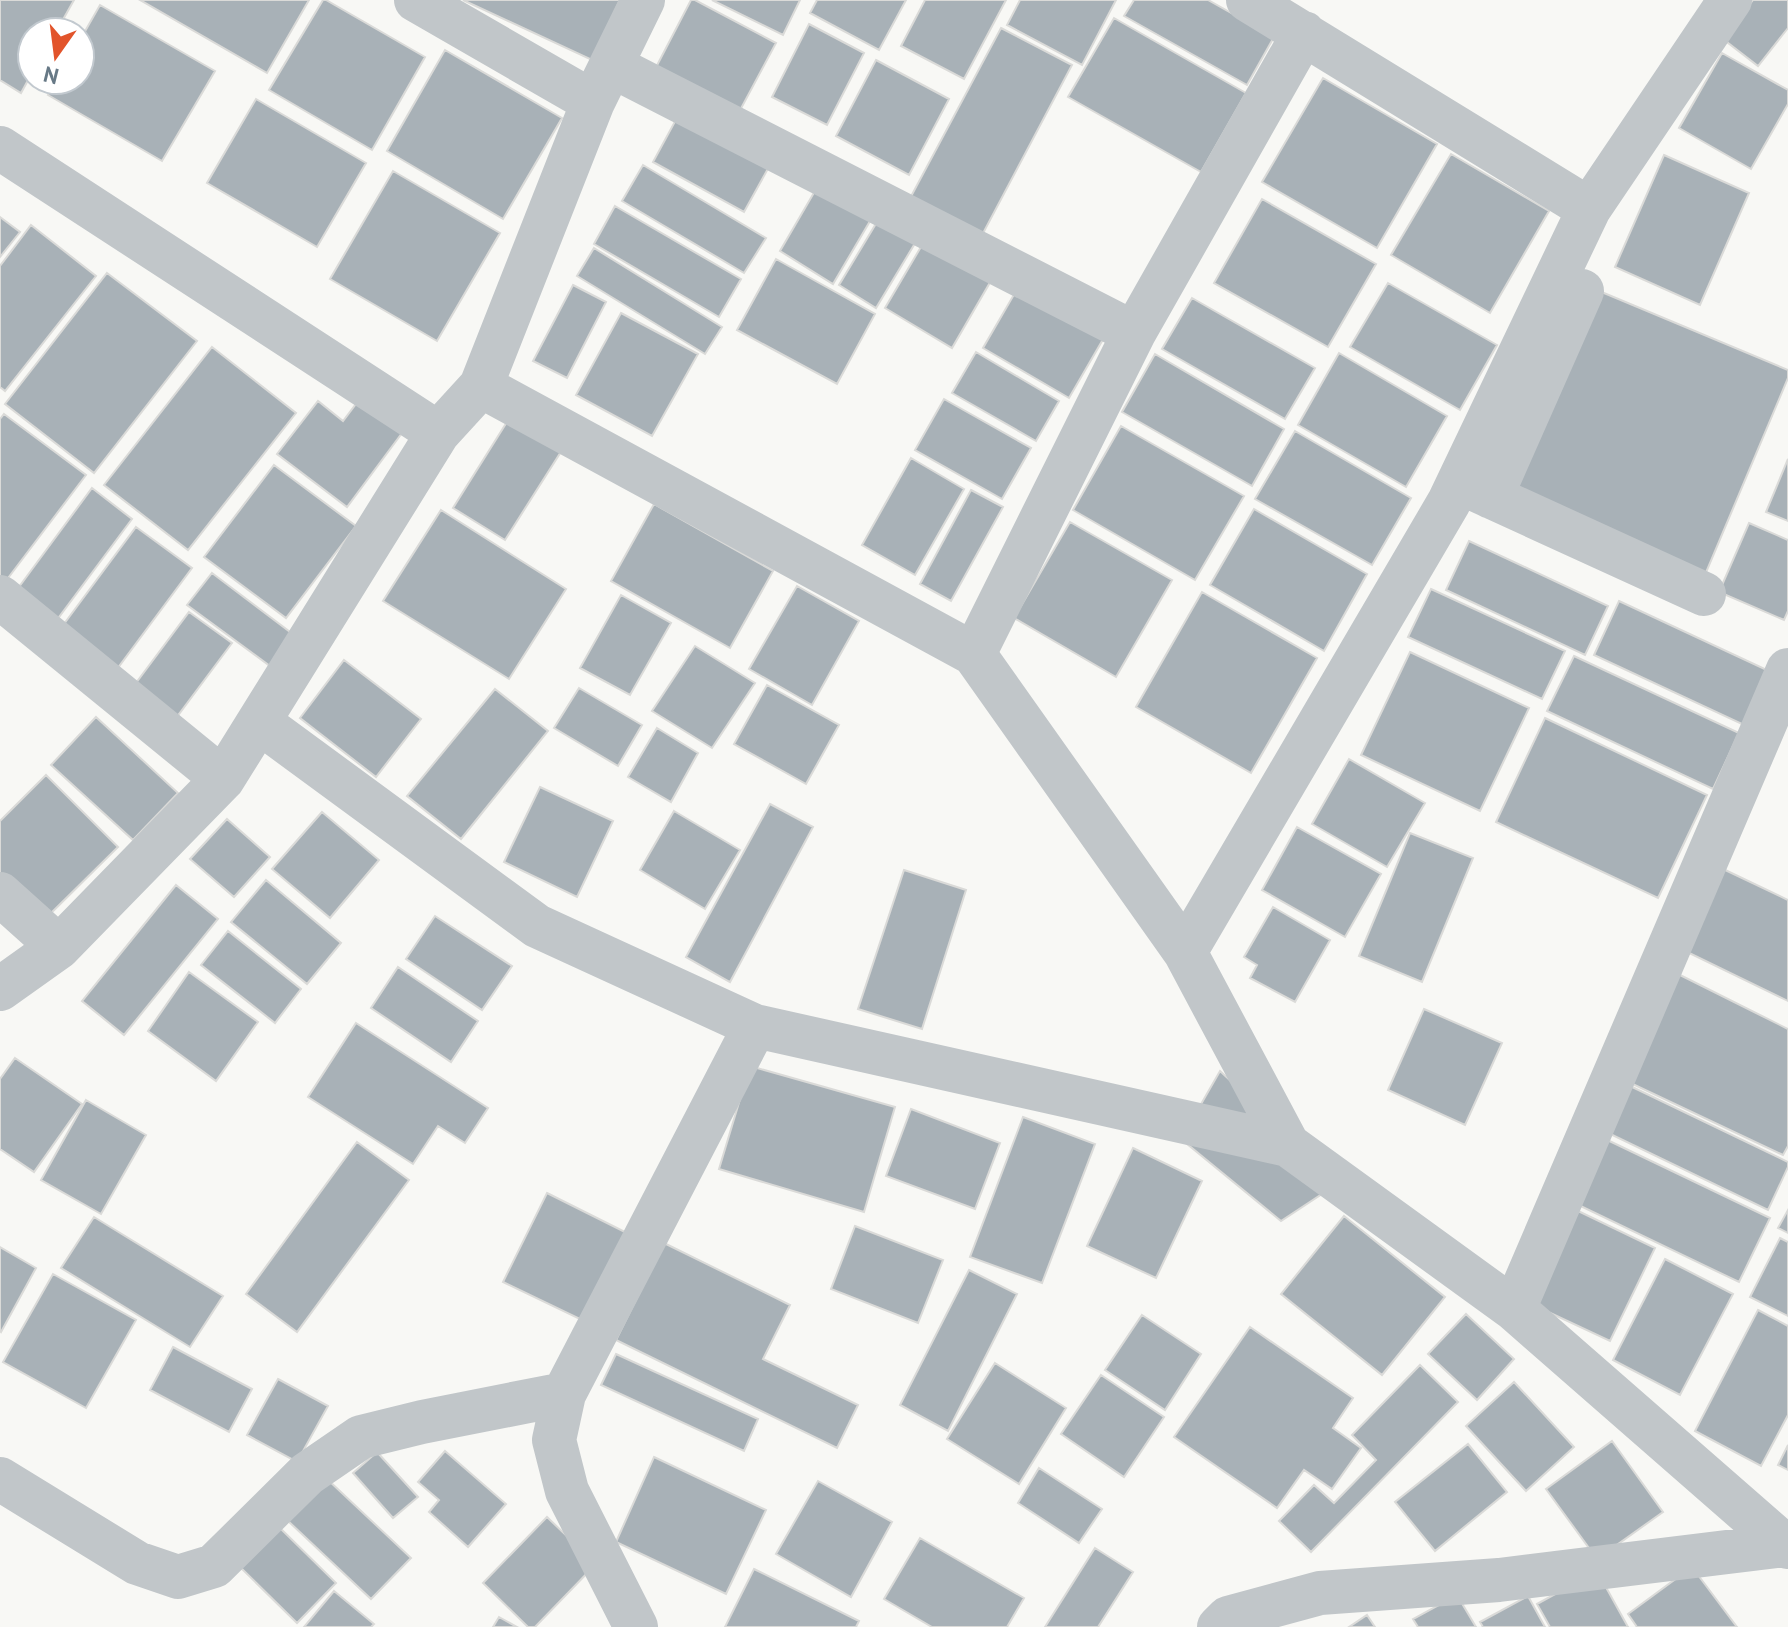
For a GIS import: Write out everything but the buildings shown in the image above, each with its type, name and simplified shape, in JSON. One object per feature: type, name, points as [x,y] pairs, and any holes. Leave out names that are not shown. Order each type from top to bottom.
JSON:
[{"type":"street","points":[[416,0],[603,84],[1134,333]]},
{"type":"street","points":[[0,989],[59,947],[223,779],[438,433],[481,386],[603,84],[643,0]]},
{"type":"street","points":[[1248,0],[1589,209]]},
{"type":"street","points":[[1475,489],[1589,209],[1730,0]]},
{"type":"street","points":[[974,654],[1134,333],[1304,33]]},
{"type":"street","points":[[0,148],[438,433]]},
{"type":"street","points":[[1185,952],[1475,489],[1588,278]]},
{"type":"street","points":[[481,386],[974,654],[1185,952],[1288,1145]]},
{"type":"street","points":[[1475,489],[1704,594]]},
{"type":"street","points":[[0,597],[223,779]]},
{"type":"street","points":[[1514,1309],[1788,670]]},
{"type":"street","points":[[259,722],[537,926],[755,1026],[1288,1145],[1514,1309],[1786,1546]]},
{"type":"street","points":[[0,894],[59,947]]},
{"type":"street","points":[[636,1627],[567,1491],[554,1440],[564,1394],[755,1026]]},
{"type":"street","points":[[0,1479],[137,1563],[178,1577],[214,1566],[307,1474],[361,1437],[564,1394]]},
{"type":"street","points":[[1219,1627],[1228,1618],[1320,1593],[1499,1580],[1786,1546]]}]
